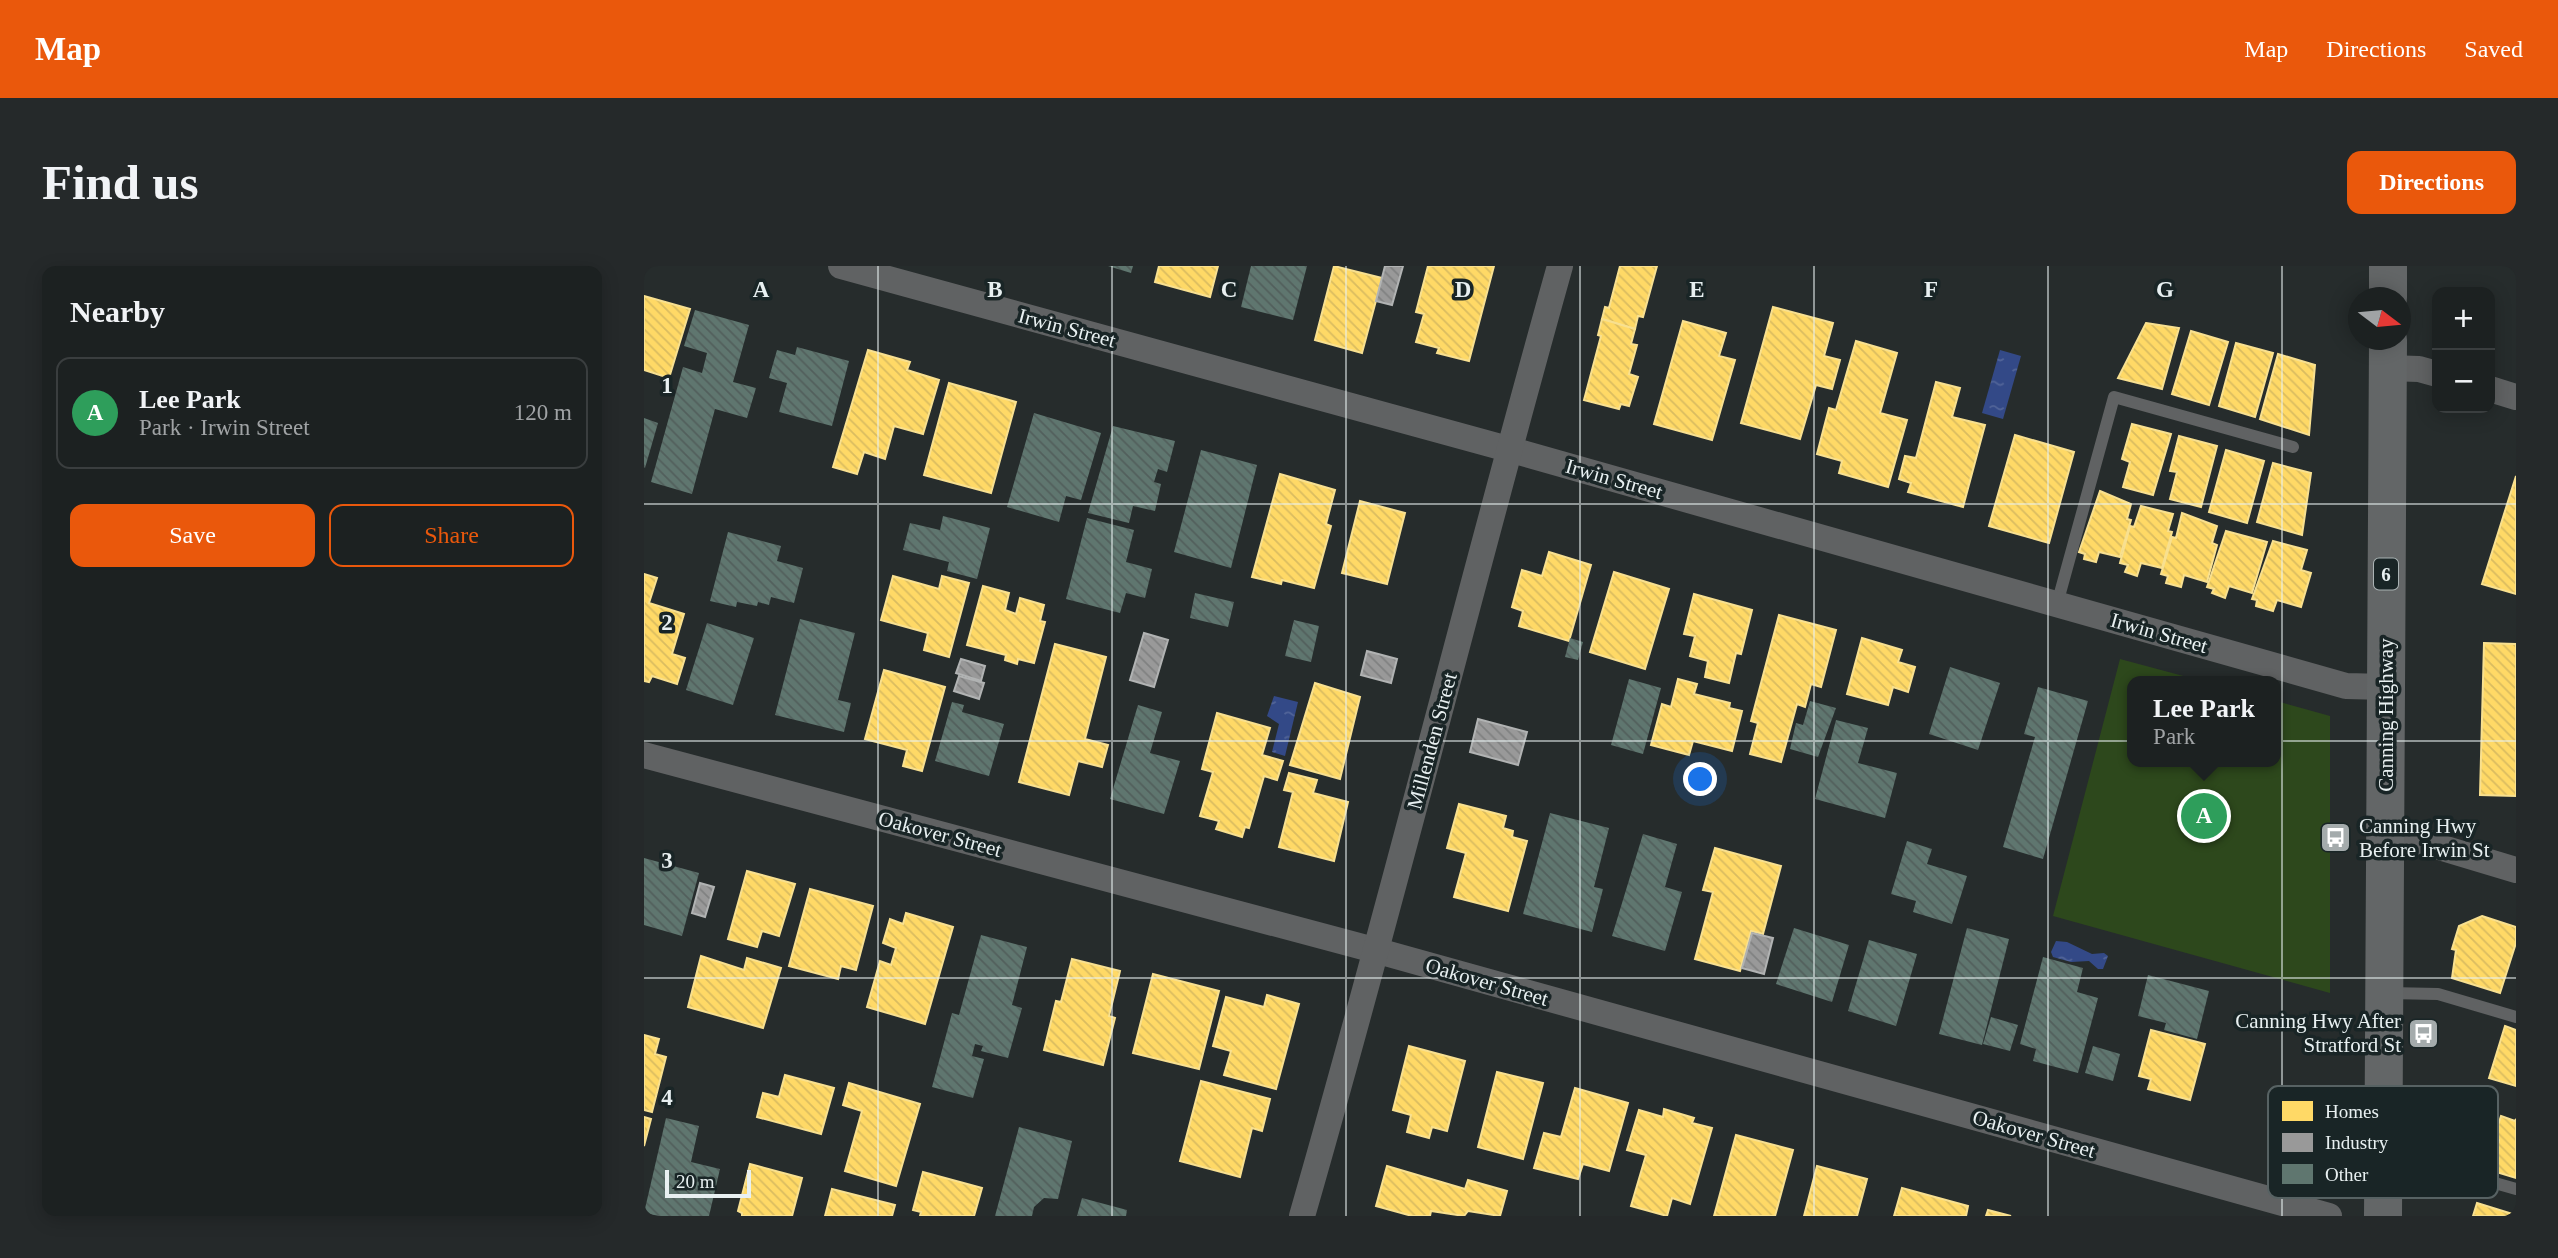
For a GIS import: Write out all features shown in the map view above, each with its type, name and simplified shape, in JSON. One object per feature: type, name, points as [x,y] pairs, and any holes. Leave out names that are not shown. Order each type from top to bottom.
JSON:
[{"type":"highway","points":[[2388,266],[2388,287]]},
{"type":"highway","name":"Canning Highway","points":[[2384,1086],[2387,354]]},
{"type":"highway","name":"Canning Highway","points":[[2383,1198],[2383,1216]]},
{"type":"street","name":"Irwin Street","points":[[841,266],[1508,449],[2346,685],[2386,687]]},
{"type":"street","name":"Millenden Street","points":[[1302,1216],[1378,951],[1508,449],[1560,266]]},
{"type":"street","points":[[2387,354],[2432,373]]},
{"type":"street","points":[[2495,391],[2516,397]]},
{"type":"street","name":"Oakover Street","points":[[644,755],[1378,951],[2329,1216]]},
{"type":"street","points":[[2386,841],[2416,840],[2516,869]]},
{"type":"lane","points":[[2057,604],[2115,397],[2293,447]]},
{"type":"lane","points":[[2385,993],[2438,994],[2516,1017]]},
{"type":"lane","points":[[2498,1184],[2516,1189]]},
{"type":"green space","points":[[2120,659],[2183,676],[2127,676],[2127,767],[2281,767],[2281,702],[2330,716],[2330,993],[2053,916]]},
{"type":"water","points":[[2000,350],[2021,356],[2003,419],[1982,413]]},
{"type":"water","points":[[1274,696],[1298,702],[1285,756],[1272,752],[1279,724],[1267,716]]},
{"type":"water","points":[[2056,941],[2067,942],[2092,954],[2104,953],[2108,956],[2103,969],[2098,969],[2089,961],[2071,962],[2053,957],[2051,952]]},
{"type":"building: Homes","points":[[1159,266],[1218,266],[1210,297],[1155,282]]},
{"type":"building: Homes","points":[[1334,266],[1382,278],[1362,353],[1315,340]]},
{"type":"building: Homes","points":[[1428,266],[1494,266],[1469,361],[1437,353],[1439,348],[1416,342],[1424,314],[1416,312]]},
{"type":"building: Homes","points":[[1620,266],[1657,266],[1643,317],[1638,316],[1635,329],[1602,319],[1605,307],[1609,308]]},
{"type":"building: Homes","points":[[644,296],[690,309],[669,378],[644,370]]},
{"type":"building: Homes","points":[[1773,307],[1833,323],[1824,356],[1840,360],[1832,389],[1816,385],[1800,439],[1741,423]]},
{"type":"building: Homes","points":[[1602,319],[1635,329],[1631,344],[1637,345],[1629,374],[1638,377],[1629,406],[1621,404],[1619,409],[1584,400],[1601,336],[1598,335]]},
{"type":"building: Homes","points":[[1683,321],[1726,333],[1719,356],[1735,360],[1712,440],[1654,424]]},
{"type":"building: Homes","points":[[2146,323],[2179,328],[2162,389],[2118,378]]},
{"type":"building: Homes","points":[[2191,331],[2228,342],[2209,405],[2172,394]]},
{"type":"building: Homes","points":[[1856,341],[1897,353],[1880,413],[1907,420],[1888,487],[1839,473],[1842,461],[1817,454],[1829,408],[1836,410]]},
{"type":"building: Homes","points":[[2236,343],[2273,353],[2255,417],[2219,406]]},
{"type":"building: Homes","points":[[868,350],[910,362],[907,370],[939,380],[923,434],[894,426],[885,459],[864,452],[857,474],[833,467]]},
{"type":"building: Homes","points":[[2278,354],[2315,365],[2309,435],[2260,419]]},
{"type":"building: Homes","points":[[1936,382],[1960,388],[1952,417],[1985,425],[1963,507],[1908,492],[1911,483],[1899,479],[1905,456],[1916,458]]},
{"type":"building: Homes","points":[[949,383],[1016,402],[991,493],[924,475]]},
{"type":"building: Homes","points":[[2132,424],[2171,434],[2153,495],[2123,487],[2130,462],[2122,459]]},
{"type":"building: Homes","points":[[2015,435],[2074,452],[2049,543],[1989,526]]},
{"type":"building: Homes","points":[[2179,436],[2217,446],[2201,507],[2170,499],[2177,472],[2170,471]]},
{"type":"building: Homes","points":[[2226,450],[2264,461],[2247,523],[2209,512]]},
{"type":"building: Homes","points":[[2273,463],[2311,473],[2302,535],[2257,522]]},
{"type":"building: Homes","points":[[1280,474],[1335,490],[1326,524],[1331,526],[1314,588],[1282,580],[1281,584],[1252,577]]},
{"type":"building: Homes","points":[[2516,476],[2516,594],[2482,584]]},
{"type":"building: Homes","points":[[2100,491],[2131,504],[2127,519],[2131,520],[2120,557],[2099,552],[2096,562],[2084,559],[2085,554],[2079,552]]},
{"type":"building: Homes","points":[[1360,501],[1405,513],[1387,584],[1342,573]]},
{"type":"building: Homes","points":[[2141,506],[2173,514],[2168,531],[2172,532],[2162,568],[2141,563],[2137,576],[2125,572],[2128,565],[2120,563],[2130,526],[2134,527]]},
{"type":"building: Homes","points":[[2182,513],[2217,526],[2212,543],[2217,545],[2207,582],[2184,575],[2181,587],[2166,583],[2168,576],[2161,574],[2172,537],[2176,538]]},
{"type":"building: Homes","points":[[2226,531],[2267,542],[2252,593],[2229,586],[2225,598],[2212,593],[2214,589],[2207,587]]},
{"type":"building: Homes","points":[[2273,541],[2307,550],[2301,570],[2311,573],[2301,607],[2277,600],[2273,611],[2256,606],[2257,600],[2252,599]]},
{"type":"building: Homes","points":[[1549,552],[1591,565],[1569,641],[1519,626],[1523,611],[1512,607],[1522,570],[1542,576]]},
{"type":"building: Homes","points":[[1614,572],[1669,589],[1645,669],[1590,652]]},
{"type":"building: Homes","points":[[644,574],[657,578],[649,603],[684,614],[672,654],[685,658],[677,684],[652,676],[649,682],[644,681]]},
{"type":"building: Homes","points":[[893,576],[939,589],[942,576],[969,583],[949,657],[924,650],[928,633],[881,620]]},
{"type":"building: Homes","points":[[983,586],[1009,593],[1005,610],[1016,614],[1020,598],[1044,605],[1040,621],[1045,622],[1034,663],[1018,659],[1017,664],[1005,660],[1006,655],[967,645]]},
{"type":"building: Homes","points":[[1694,594],[1752,610],[1741,654],[1736,653],[1729,683],[1705,677],[1708,661],[1690,656],[1695,636],[1684,634]]},
{"type":"building: Homes","points":[[1779,615],[1836,630],[1821,687],[1811,684],[1805,707],[1797,704],[1781,762],[1750,754],[1758,723],[1751,721]]},
{"type":"building: Homes","points":[[1862,638],[1902,650],[1898,662],[1915,667],[1908,692],[1893,687],[1888,705],[1847,694]]},
{"type":"building: Homes","points":[[2484,643],[2516,644],[2516,796],[2480,795]]},
{"type":"building: Homes","points":[[1055,644],[1106,657],[1085,739],[1108,745],[1102,767],[1078,761],[1069,795],[1019,782]]},
{"type":"building: Homes","points":[[884,670],[945,687],[922,771],[903,766],[907,750],[865,739]]},
{"type":"building: Homes","points":[[1678,679],[1697,684],[1694,694],[1730,703],[1729,708],[1742,711],[1732,751],[1693,741],[1689,755],[1651,745],[1662,704],[1671,707]]},
{"type":"building: Homes","points":[[1315,683],[1360,697],[1340,779],[1290,765]]},
{"type":"building: Homes","points":[[1217,713],[1270,728],[1262,755],[1283,761],[1277,780],[1264,776],[1249,828],[1245,827],[1242,837],[1216,829],[1219,821],[1200,816],[1213,772],[1202,769]]},
{"type":"building: Homes","points":[[1289,773],[1317,780],[1313,793],[1348,802],[1334,861],[1279,847],[1293,792],[1284,790]]},
{"type":"building: Homes","points":[[1459,804],[1506,816],[1503,828],[1513,831],[1512,837],[1527,841],[1508,911],[1454,897],[1466,853],[1447,848]]},
{"type":"building: Homes","points":[[1715,848],[1781,866],[1763,934],[1751,931],[1740,971],[1695,959],[1713,892],[1703,890]]},
{"type":"building: Homes","points":[[747,871],[795,884],[779,936],[762,931],[757,947],[728,939]]},
{"type":"building: Homes","points":[[810,889],[873,906],[856,970],[841,966],[838,979],[789,966]]},
{"type":"building: Homes","points":[[906,913],[953,927],[925,1024],[867,1007],[880,961],[891,965],[896,948],[883,943],[890,919],[903,924]]},
{"type":"building: Homes","points":[[2482,916],[2516,927],[2516,943],[2500,993],[2452,978],[2456,950],[2452,949],[2459,926]]},
{"type":"building: Homes","points":[[701,956],[744,970],[747,958],[781,968],[763,1028],[688,1007]]},
{"type":"building: Homes","points":[[1072,959],[1120,971],[1109,1016],[1115,1018],[1103,1065],[1044,1050],[1056,1001],[1061,1002]]},
{"type":"building: Homes","points":[[1153,974],[1219,991],[1199,1069],[1133,1053]]},
{"type":"building: Homes","points":[[1267,995],[1299,1004],[1276,1089],[1224,1075],[1231,1051],[1213,1046],[1226,997],[1264,1007]]},
{"type":"building: Homes","points":[[2505,1026],[2516,1030],[2516,1086],[2489,1078]]},
{"type":"building: Homes","points":[[2151,1030],[2205,1044],[2190,1100],[2148,1089],[2151,1079],[2139,1076]]},
{"type":"building: Homes","points":[[644,1035],[659,1039],[655,1054],[666,1057],[652,1112],[644,1110]]},
{"type":"building: Homes","points":[[1409,1046],[1465,1061],[1447,1131],[1432,1127],[1429,1138],[1407,1132],[1411,1115],[1393,1110]]},
{"type":"building: Homes","points":[[1497,1072],[1543,1083],[1523,1159],[1478,1147]]},
{"type":"building: Homes","points":[[785,1075],[834,1088],[821,1134],[757,1117],[763,1093],[779,1097]]},
{"type":"building: Homes","points":[[1201,1081],[1270,1099],[1262,1131],[1252,1128],[1240,1177],[1180,1161]]},
{"type":"building: Homes","points":[[849,1083],[920,1104],[896,1186],[845,1171],[862,1111],[843,1105]]},
{"type":"building: Homes","points":[[1575,1088],[1628,1103],[1609,1171],[1583,1164],[1578,1179],[1534,1168],[1544,1133],[1561,1137]]},
{"type":"building: Homes","points":[[1664,1109],[1694,1118],[1692,1123],[1712,1128],[1690,1204],[1672,1198],[1667,1216],[1631,1206],[1646,1155],[1627,1150],[1639,1110],[1663,1117]]},
{"type":"building: Homes","points":[[2501,1116],[2515,1121],[2516,1119],[2516,1178],[2498,1172],[2498,1125]]},
{"type":"building: Homes","points":[[644,1117],[651,1119],[644,1146]]},
{"type":"building: Homes","points":[[1736,1135],[1793,1150],[1775,1216],[1714,1216]]},
{"type":"building: Homes","points":[[750,1164],[802,1178],[792,1216],[742,1216],[738,1211]]},
{"type":"building: Homes","points":[[1387,1166],[1465,1189],[1468,1180],[1507,1191],[1500,1216],[1468,1211],[1464,1216],[1431,1211],[1430,1216],[1412,1216],[1376,1206]]},
{"type":"building: Homes","points":[[1817,1166],[1867,1179],[1857,1216],[1804,1216]]},
{"type":"building: Homes","points":[[923,1172],[982,1188],[974,1216],[920,1216],[921,1212],[913,1210]]},
{"type":"building: Homes","points":[[1902,1188],[1968,1206],[1966,1216],[1894,1216]]},
{"type":"building: Homes","points":[[832,1189],[895,1205],[892,1216],[825,1216]]},
{"type":"building: Homes","points":[[2477,1203],[2516,1215],[2516,1216],[2473,1216]]},
{"type":"building: Homes","points":[[1988,1210],[2011,1216],[1986,1216]]},
{"type":"building: Industry","points":[[1385,266],[1403,266],[1392,305],[1376,301]]},
{"type":"building: Industry","points":[[1144,633],[1168,640],[1154,687],[1130,680]]},
{"type":"building: Industry","points":[[1367,651],[1397,659],[1391,683],[1361,675]]},
{"type":"building: Industry","points":[[961,659],[985,666],[981,681],[956,673]]},
{"type":"building: Industry","points":[[959,676],[984,683],[979,699],[954,691]]},
{"type":"building: Industry","points":[[1478,719],[1527,732],[1518,765],[1470,752]]},
{"type":"building: Industry","points":[[700,883],[714,887],[705,917],[692,913]]},
{"type":"building: Industry","points":[[1752,933],[1773,938],[1764,974],[1742,968]]},
{"type":"building: Other","points":[[1108,266],[1133,266],[1131,273]]},
{"type":"building: Other","points":[[1251,266],[1307,266],[1293,320],[1241,307]]},
{"type":"building: Other","points":[[695,310],[749,325],[733,382],[756,388],[747,418],[715,409],[692,494],[651,482],[683,367],[702,373],[707,353],[684,346]]},
{"type":"building: Other","points":[[797,347],[849,361],[832,426],[779,412],[787,383],[769,378],[777,350],[795,355]]},
{"type":"building: Other","points":[[1034,413],[1101,433],[1081,500],[1066,496],[1059,522],[1007,507]]},
{"type":"building: Other","points":[[644,418],[658,423],[645,468],[644,467]]},
{"type":"building: Other","points":[[1113,426],[1175,441],[1167,472],[1158,469],[1154,482],[1161,484],[1155,511],[1133,506],[1129,523],[1088,513]]},
{"type":"building: Other","points":[[1201,450],[1257,465],[1231,568],[1174,552]]},
{"type":"building: Other","points":[[943,516],[990,528],[977,579],[947,571],[949,562],[903,550],[910,523],[940,530]]},
{"type":"building: Other","points":[[1087,518],[1134,530],[1126,562],[1152,569],[1145,598],[1126,593],[1120,613],[1066,599]]},
{"type":"building: Other","points":[[728,532],[781,546],[777,561],[803,568],[794,603],[771,597],[769,605],[758,602],[757,606],[737,602],[736,607],[710,601]]},
{"type":"building: Other","points":[[1195,593],[1234,602],[1228,627],[1190,618]]},
{"type":"building: Other","points":[[800,619],[855,633],[838,700],[851,703],[844,732],[775,715]]},
{"type":"building: Other","points":[[1294,620],[1319,626],[1311,662],[1285,656]]},
{"type":"building: Other","points":[[707,623],[754,638],[733,705],[686,690]]},
{"type":"building: Other","points":[[1570,638],[1583,642],[1578,660],[1565,657]]},
{"type":"building: Other","points":[[1950,667],[2000,683],[1978,750],[1929,734]]},
{"type":"building: Other","points":[[1629,679],[1661,688],[1643,754],[1611,745]]},
{"type":"building: Other","points":[[2038,687],[2088,701],[2043,859],[2003,847],[2035,737],[2024,734]]},
{"type":"building: Other","points":[[1810,701],[1836,708],[1818,757],[1790,749],[1796,723],[1803,725]]},
{"type":"building: Other","points":[[952,702],[964,705],[962,712],[1004,724],[989,776],[935,761]]},
{"type":"building: Other","points":[[1138,705],[1162,712],[1150,753],[1180,761],[1164,814],[1110,799]]},
{"type":"building: Other","points":[[1836,720],[1868,728],[1858,763],[1897,773],[1885,818],[1815,799]]},
{"type":"building: Other","points":[[1550,813],[1609,828],[1594,887],[1603,889],[1592,932],[1523,914]]},
{"type":"building: Other","points":[[1643,834],[1677,844],[1665,887],[1682,892],[1665,951],[1612,936]]},
{"type":"building: Other","points":[[1907,841],[1932,849],[1927,864],[1967,876],[1952,924],[1913,912],[1916,901],[1891,894]]},
{"type":"building: Other","points":[[644,858],[699,873],[682,936],[644,925]]},
{"type":"building: Other","points":[[1794,928],[1849,945],[1832,1002],[1776,984]]},
{"type":"building: Other","points":[[1967,928],[2009,939],[1982,1045],[1939,1034]]},
{"type":"building: Other","points":[[981,935],[1027,947],[1012,1005],[1022,1008],[1008,1058],[981,1051],[983,1046],[975,1044],[972,1056],[984,1059],[973,1098],[932,1087],[952,1013],[959,1015]]},
{"type":"building: Other","points":[[1869,940],[1917,954],[1896,1026],[1848,1011]]},
{"type":"building: Other","points":[[2043,957],[2083,968],[2077,992],[2098,998],[2078,1073],[2033,1061],[2036,1049],[2020,1044]]},
{"type":"building: Other","points":[[2148,975],[2209,991],[2197,1039],[2164,1030],[2166,1023],[2138,1016]]},
{"type":"building: Other","points":[[1991,1017],[2018,1025],[2010,1051],[1983,1044]]},
{"type":"building: Other","points":[[2093,1046],[2120,1054],[2113,1081],[2085,1073]]},
{"type":"building: Other","points":[[666,1118],[699,1126],[691,1162],[720,1169],[709,1216],[659,1216],[644,1213]]},
{"type":"building: Other","points":[[1019,1127],[1072,1141],[1058,1199],[1044,1198],[1034,1207],[1032,1216],[995,1216]]},
{"type":"building: Other","points":[[1082,1198],[1127,1210],[1126,1216],[1077,1216]]},
{"type":"place","name":"Lee Park","points":[[2204,816]]},
{"type":"place","name":"Canning Hwy Before Irwin St","points":[[2336,838]]},
{"type":"place","name":"Canning Hwy After Stratford St","points":[[2424,1033]]}]
